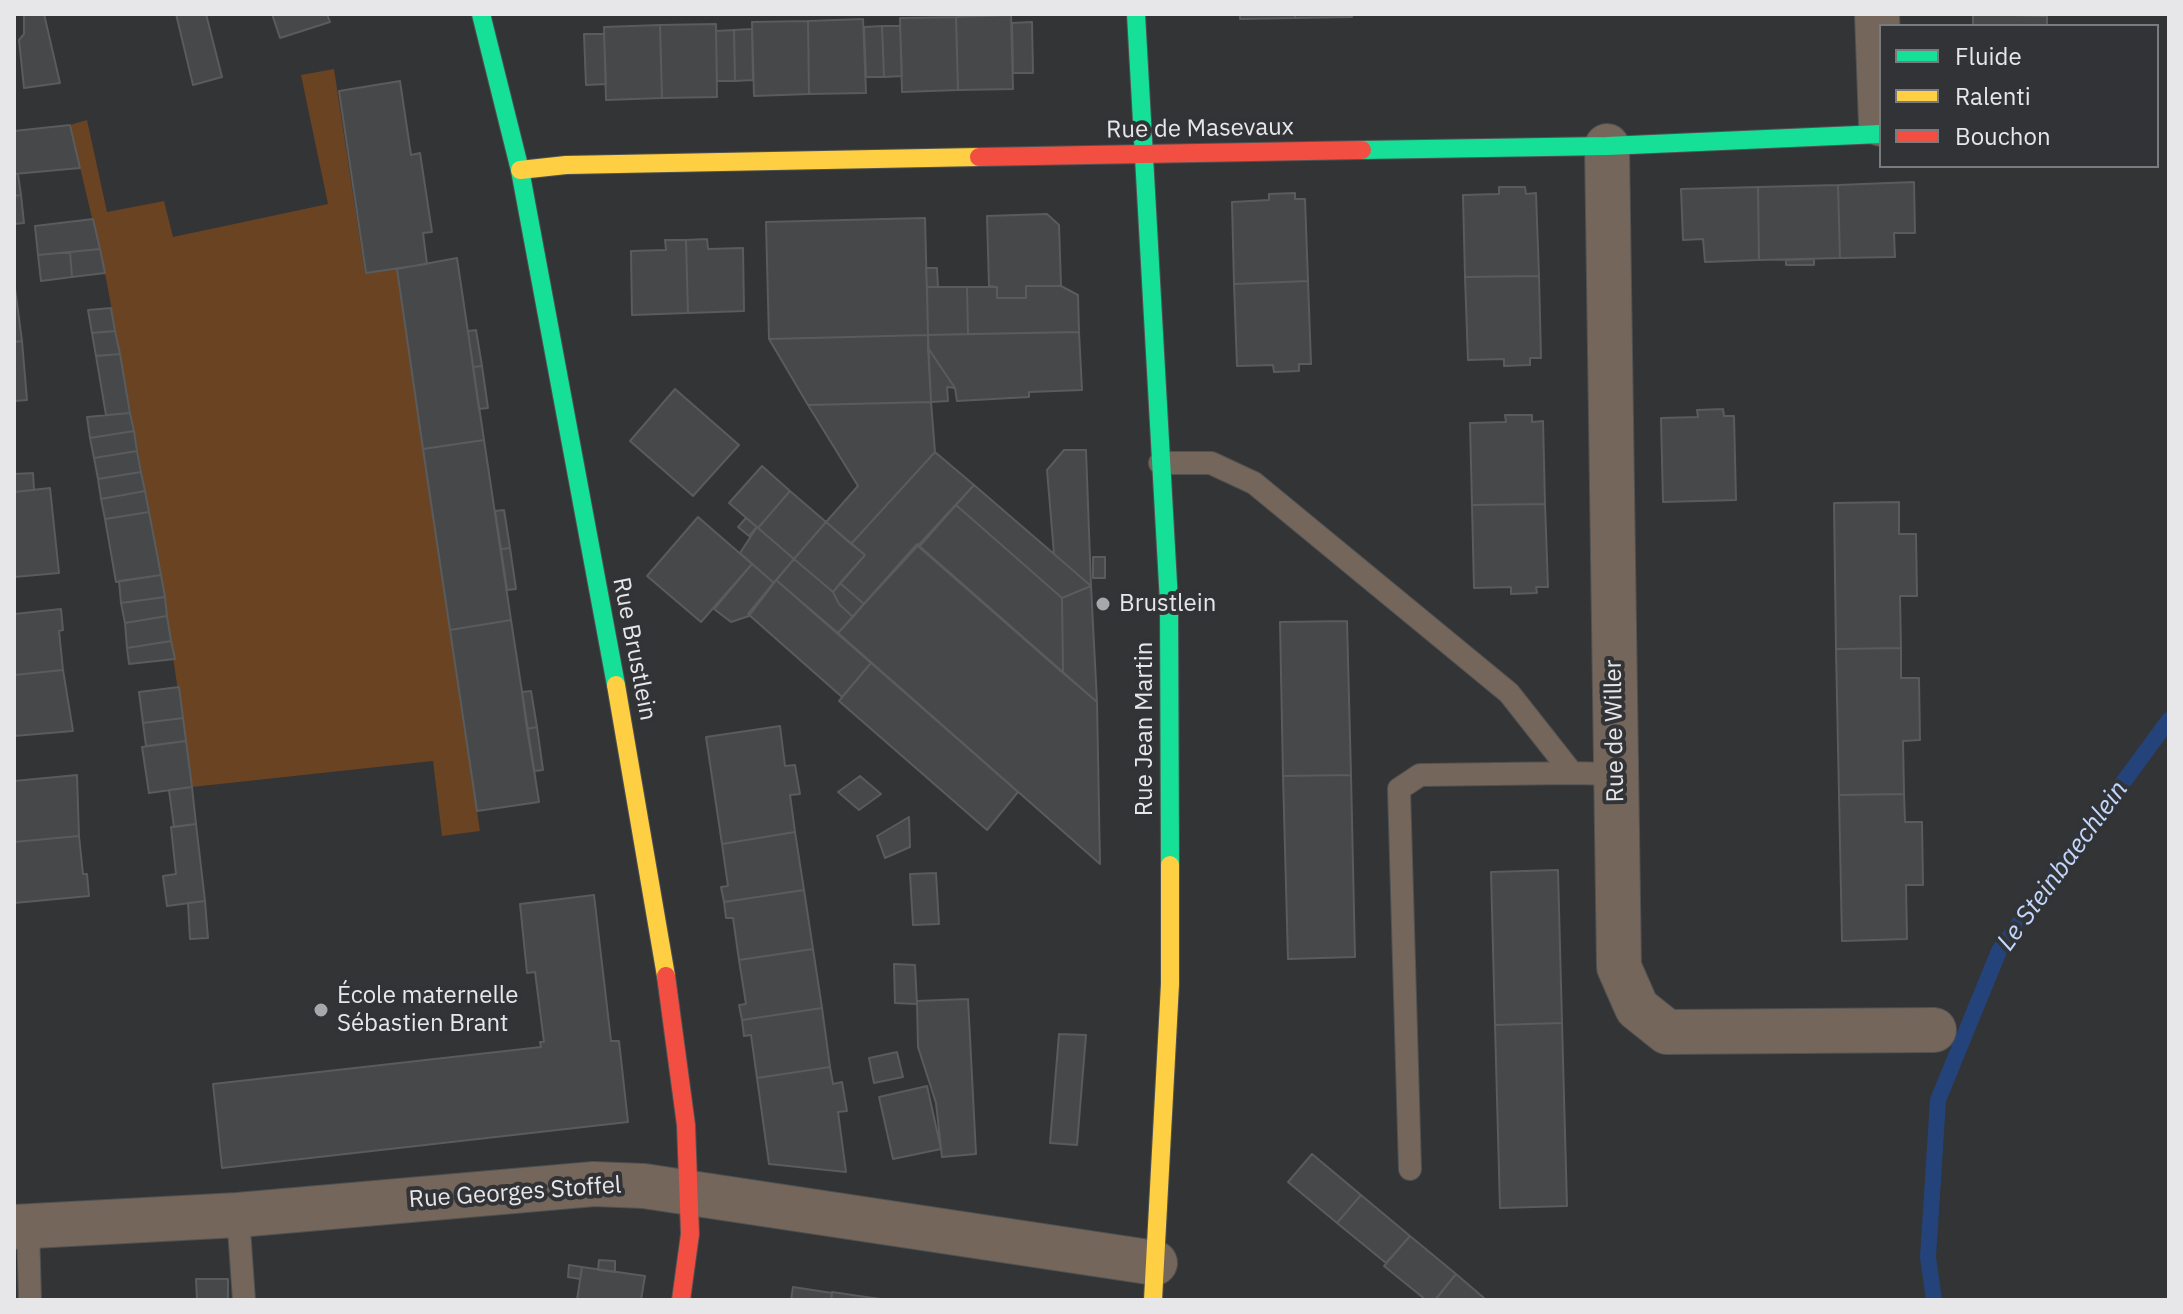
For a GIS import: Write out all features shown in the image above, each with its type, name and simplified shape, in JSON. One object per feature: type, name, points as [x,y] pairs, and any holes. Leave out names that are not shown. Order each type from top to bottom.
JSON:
[{"type":"street","name":"Rue Brustlein","points":[[481,14],[520,170],[650,871],[686,1125],[690,1234],[681,1300]]},
{"type":"street","name":"Rue Jean Martin","points":[[1136,14],[1169,602],[1170,984],[1154,1282]]},
{"type":"street","points":[[1877,14],[1879,69]]},
{"type":"street","name":"Rue de Masevaux","points":[[520,170],[581,165],[1607,146],[1879,134]]},
{"type":"street","name":"Rue de Willer","points":[[1607,146],[1619,967],[1637,1008],[1667,1032],[1934,1030]]},
{"type":"street","name":"Rue Georges Stoffel","points":[[21,1227],[238,1215],[594,1184],[688,1192],[1154,1282]]},
{"type":"lane","points":[[1160,463],[1211,463],[1254,483],[1509,693],[1572,773]]},
{"type":"lane","points":[[1410,1169],[1399,789],[1420,775],[1616,774]]},
{"type":"lane","points":[[238,1215],[244,1300]]},
{"type":"lane","points":[[21,1227],[30,1300]]},
{"type":"shaded area","points":[[334,69],[365,273],[397,269],[480,831],[442,836],[433,761],[192,787],[161,575],[105,273],[70,125],[87,120],[107,212],[164,201],[173,237],[328,204],[301,75]]},
{"type":"building","points":[[24,14],[44,14],[60,83],[24,88],[19,40],[24,34]]},
{"type":"building","points":[[176,14],[206,14],[222,77],[193,85]]},
{"type":"building","points":[[272,14],[327,14],[330,22],[280,38]]},
{"type":"building","points":[[1240,14],[1295,14],[1295,18],[1240,19]]},
{"type":"building","points":[[1295,14],[1351,14],[1352,17],[1295,18]]},
{"type":"building","points":[[1973,14],[2047,16],[2047,24],[1973,24]]},
{"type":"building","points":[[1011,15],[1013,89],[958,90],[956,17]]},
{"type":"building","points":[[956,17],[958,90],[902,92],[900,18]]},
{"type":"building","points":[[863,19],[866,93],[809,94],[808,21]]},
{"type":"building","points":[[808,21],[809,94],[754,96],[752,22]]},
{"type":"building","points":[[1032,22],[1033,73],[1013,73],[1012,23]]},
{"type":"building","points":[[716,24],[717,97],[662,98],[660,25]]},
{"type":"building","points":[[660,25],[662,98],[606,100],[604,27]]},
{"type":"building","points":[[882,26],[884,77],[866,77],[864,27]]},
{"type":"building","points":[[882,26],[900,26],[902,76],[884,77]]},
{"type":"building","points":[[752,29],[753,80],[735,81],[734,30]]},
{"type":"building","points":[[734,30],[735,81],[717,81],[716,31]]},
{"type":"building","points":[[584,34],[604,34],[606,84],[586,85]]},
{"type":"building","points":[[400,81],[411,155],[420,153],[432,232],[423,233],[427,264],[366,273],[339,91]]},
{"type":"building","points":[[70,125],[80,168],[14,174],[14,131]]},
{"type":"building","points":[[14,174],[18,174],[21,195],[14,196]]},
{"type":"building","points":[[1914,182],[1915,233],[1894,233],[1895,257],[1840,258],[1838,185]]},
{"type":"building","points":[[1838,185],[1840,258],[1759,260],[1758,187]]},
{"type":"building","points":[[1499,187],[1525,187],[1526,194],[1536,193],[1539,276],[1465,277],[1463,195],[1499,194]]},
{"type":"building","points":[[1758,187],[1759,260],[1705,262],[1703,239],[1683,240],[1681,189]]},
{"type":"building","points":[[1295,193],[1295,199],[1305,199],[1308,281],[1234,284],[1232,202],[1269,200],[1269,194]]},
{"type":"building","points":[[21,195],[24,223],[14,224],[14,196]]},
{"type":"building","points":[[1047,214],[1059,225],[1061,286],[1026,286],[1026,298],[997,298],[997,287],[989,286],[987,216]]},
{"type":"building","points":[[925,218],[928,335],[769,339],[766,222]]},
{"type":"building","points":[[93,219],[100,249],[38,255],[35,226]]},
{"type":"building","points":[[707,239],[708,249],[743,248],[744,311],[688,313],[686,240]]},
{"type":"building","points":[[665,240],[686,240],[688,313],[632,315],[631,251],[666,250]]},
{"type":"building","points":[[100,249],[105,273],[72,277],[70,252]]},
{"type":"building","points":[[70,252],[72,277],[41,281],[38,255]]},
{"type":"building","points":[[457,258],[484,440],[423,449],[397,269]]},
{"type":"building","points":[[1814,259],[1814,265],[1786,265],[1786,260]]},
{"type":"building","points":[[926,268],[937,268],[938,287],[927,287]]},
{"type":"building","points":[[1539,276],[1541,358],[1530,358],[1530,365],[1504,366],[1504,359],[1468,360],[1465,277]]},
{"type":"building","points":[[14,281],[22,341],[14,342]]},
{"type":"building","points":[[1308,281],[1311,364],[1299,364],[1299,371],[1274,372],[1273,365],[1237,366],[1234,284]]},
{"type":"building","points":[[1026,286],[1061,286],[1078,295],[1079,332],[968,334],[967,287],[997,287],[997,298],[1026,298]]},
{"type":"building","points":[[927,287],[967,287],[968,334],[928,335]]},
{"type":"building","points":[[111,308],[115,331],[92,333],[88,310]]},
{"type":"building","points":[[476,330],[482,366],[473,367],[468,331]]},
{"type":"building","points":[[115,331],[120,354],[96,356],[92,333]]},
{"type":"building","points":[[1079,332],[1082,390],[1029,392],[1029,397],[957,401],[955,388],[928,348],[928,335]]},
{"type":"building","points":[[928,335],[931,402],[808,405],[769,339]]},
{"type":"building","points":[[22,341],[27,400],[14,401],[14,342]]},
{"type":"building","points":[[928,348],[955,388],[947,387],[948,401],[931,402]]},
{"type":"building","points":[[120,354],[130,413],[106,415],[96,356]]},
{"type":"building","points":[[482,366],[488,408],[479,409],[473,367]]},
{"type":"building","points":[[675,389],[739,445],[693,496],[630,441]]},
{"type":"building","points":[[931,402],[935,452],[851,544],[826,522],[858,486],[808,405]]},
{"type":"building","points":[[1723,409],[1724,416],[1734,416],[1736,500],[1663,502],[1661,418],[1698,417],[1697,410]]},
{"type":"building","points":[[130,413],[134,431],[90,438],[87,417]]},
{"type":"building","points":[[1505,415],[1532,415],[1532,422],[1543,421],[1545,504],[1472,505],[1470,423],[1506,422]]},
{"type":"building","points":[[134,431],[137,451],[94,458],[90,438]]},
{"type":"building","points":[[484,440],[511,620],[450,630],[423,449]]},
{"type":"building","points":[[1064,450],[1086,450],[1091,586],[1054,554],[1047,470]]},
{"type":"building","points":[[137,451],[141,472],[98,479],[94,458]]},
{"type":"building","points":[[935,452],[974,485],[864,604],[840,583],[865,555],[851,544]]},
{"type":"building","points":[[762,466],[790,491],[758,528],[729,503]]},
{"type":"building","points":[[141,472],[145,491],[101,499],[98,479]]},
{"type":"building","points":[[33,473],[34,490],[14,492],[14,474]]},
{"type":"building","points":[[974,485],[1091,586],[1062,598],[956,505]]},
{"type":"building","points":[[50,488],[59,573],[14,577],[14,492]]},
{"type":"building","points":[[145,491],[149,512],[105,519],[101,499]]},
{"type":"building","points":[[790,491],[826,522],[794,559],[758,528]]},
{"type":"building","points":[[1899,502],[1899,534],[1916,534],[1917,596],[1900,596],[1901,648],[1836,649],[1834,503]]},
{"type":"building","points":[[1545,504],[1548,587],[1536,587],[1537,593],[1511,594],[1511,587],[1474,588],[1472,505]]},
{"type":"building","points":[[956,505],[1062,598],[1063,673],[919,547]]},
{"type":"building","points":[[504,510],[510,548],[501,549],[495,511]]},
{"type":"building","points":[[149,512],[161,575],[116,582],[105,519]]},
{"type":"building","points":[[698,517],[752,564],[701,622],[647,576]]},
{"type":"building","points":[[746,518],[757,527],[749,536],[738,527]]},
{"type":"building","points":[[826,522],[865,555],[833,592],[794,559]]},
{"type":"building","points":[[757,527],[794,559],[774,583],[740,553]]},
{"type":"building","points":[[917,544],[1097,702],[1100,864],[838,633]]},
{"type":"building","points":[[510,548],[516,589],[507,590],[501,549]]},
{"type":"building","points":[[1093,557],[1105,557],[1105,578],[1093,578]]},
{"type":"building","points":[[794,559],[833,592],[839,604],[853,617],[838,633],[776,580]]},
{"type":"building","points":[[752,564],[774,583],[749,616],[731,622],[714,609]]},
{"type":"building","points":[[161,575],[165,597],[121,603],[119,581]]},
{"type":"building","points":[[776,580],[871,663],[842,697],[748,614]]},
{"type":"building","points":[[840,583],[864,604],[853,617],[839,604],[833,592]]},
{"type":"building","points":[[1091,586],[1097,702],[1063,673],[1062,598]]},
{"type":"building","points":[[165,597],[167,616],[125,623],[121,603]]},
{"type":"building","points":[[61,609],[63,630],[59,631],[63,670],[14,675],[14,614]]},
{"type":"building","points":[[167,616],[171,641],[127,648],[125,623]]},
{"type":"building","points":[[511,620],[539,802],[477,811],[450,630]]},
{"type":"building","points":[[1347,621],[1351,775],[1283,776],[1280,622]]},
{"type":"building","points":[[171,641],[175,659],[129,664],[127,648]]},
{"type":"building","points":[[1901,648],[1901,678],[1919,678],[1920,740],[1903,741],[1904,794],[1839,795],[1836,649]]},
{"type":"building","points":[[871,663],[1018,792],[987,830],[839,701]]},
{"type":"building","points":[[63,670],[73,731],[14,736],[14,675]]},
{"type":"building","points":[[179,687],[183,718],[143,723],[139,692]]},
{"type":"building","points":[[531,691],[537,727],[527,729],[522,692]]},
{"type":"building","points":[[183,718],[186,741],[146,746],[143,723]]},
{"type":"building","points":[[780,726],[785,766],[795,765],[800,794],[790,795],[795,832],[722,844],[706,737]]},
{"type":"building","points":[[537,727],[543,770],[534,771],[527,729]]},
{"type":"building","points":[[186,741],[192,787],[149,793],[142,747]]},
{"type":"building","points":[[77,775],[79,836],[14,842],[14,781]]},
{"type":"building","points":[[1351,775],[1355,957],[1288,959],[1283,776]]},
{"type":"building","points":[[860,776],[881,794],[859,810],[838,792]]},
{"type":"building","points":[[192,787],[196,824],[174,827],[169,790]]},
{"type":"building","points":[[1904,794],[1905,822],[1922,822],[1923,885],[1906,885],[1907,939],[1842,941],[1839,795]]},
{"type":"building","points":[[909,817],[910,847],[885,858],[877,836]]},
{"type":"building","points":[[196,824],[205,901],[167,906],[163,876],[176,874],[171,827]]},
{"type":"building","points":[[795,832],[804,890],[724,902],[721,887],[728,886],[722,844]]},
{"type":"building","points":[[79,836],[89,896],[14,903],[14,842]]},
{"type":"building","points":[[1558,870],[1562,1023],[1495,1025],[1491,872]]},
{"type":"building","points":[[936,873],[939,924],[913,925],[910,874]]},
{"type":"building","points":[[804,890],[813,949],[739,960],[733,918],[726,918],[724,902]]},
{"type":"building","points":[[594,895],[611,1041],[619,1041],[628,1122],[222,1168],[213,1084],[541,1047],[540,1042],[544,1042],[535,972],[527,973],[520,904]]},
{"type":"building","points":[[205,901],[208,938],[190,939],[188,903]]},
{"type":"building","points":[[813,949],[822,1008],[742,1020],[739,1005],[746,1004],[739,960]]},
{"type":"building","points":[[894,964],[915,965],[917,1004],[895,1003]]},
{"type":"building","points":[[968,999],[976,1154],[942,1157],[936,1103],[918,1047],[917,1001]]},
{"type":"building","points":[[822,1008],[830,1067],[757,1078],[751,1035],[744,1036],[742,1020]]},
{"type":"building","points":[[1562,1023],[1567,1206],[1500,1208],[1495,1025]]},
{"type":"building","points":[[1059,1034],[1086,1035],[1077,1145],[1050,1143]]},
{"type":"building","points":[[897,1052],[903,1077],[874,1083],[869,1058]]},
{"type":"building","points":[[830,1067],[833,1084],[842,1082],[847,1111],[838,1112],[846,1172],[769,1164],[757,1078]]},
{"type":"building","points":[[927,1086],[941,1149],[893,1159],[879,1097]]},
{"type":"building","points":[[1312,1154],[1361,1195],[1337,1223],[1288,1182]]},
{"type":"building","points":[[1361,1195],[1410,1236],[1386,1263],[1337,1223]]},
{"type":"building","points":[[1410,1236],[1456,1274],[1435,1300],[1426,1300],[1384,1266]]},
{"type":"building","points":[[599,1260],[615,1261],[615,1272],[598,1270]]},
{"type":"building","points":[[569,1265],[582,1267],[580,1279],[568,1277]]},
{"type":"building","points":[[582,1267],[645,1276],[641,1300],[577,1300]]},
{"type":"building","points":[[1456,1274],[1484,1298],[1435,1300]]},
{"type":"building","points":[[196,1279],[228,1279],[228,1300],[197,1300]]},
{"type":"building","points":[[793,1287],[832,1293],[831,1300],[791,1300]]},
{"type":"building","points":[[832,1292],[866,1297],[888,1300],[831,1300]]},
{"type":"waterway","name":"Le Steinbaechlein","points":[[1934,1300],[1928,1257],[1938,1100],[1999,951],[2169,720]]},
{"type":"traffic: fast","points":[[481,14],[520,170],[616,685]]},
{"type":"traffic: fast","points":[[1136,14],[1169,602],[1170,865]]},
{"type":"traffic: fast","points":[[1362,150],[1607,146],[1879,134]]},
{"type":"traffic: slow","points":[[520,170],[566,165],[979,157]]},
{"type":"traffic: slow","points":[[616,685],[666,976]]},
{"type":"traffic: slow","points":[[1153,1300],[1170,984],[1170,865]]},
{"type":"traffic: jam","points":[[979,157],[1362,150]]},
{"type":"traffic: jam","points":[[666,976],[686,1125],[690,1234],[681,1300]]},
{"type":"place","name":"Brustlein","points":[[1103,604]]},
{"type":"place","name":"École maternelle Sébastien Brant","points":[[321,1010]]}]
